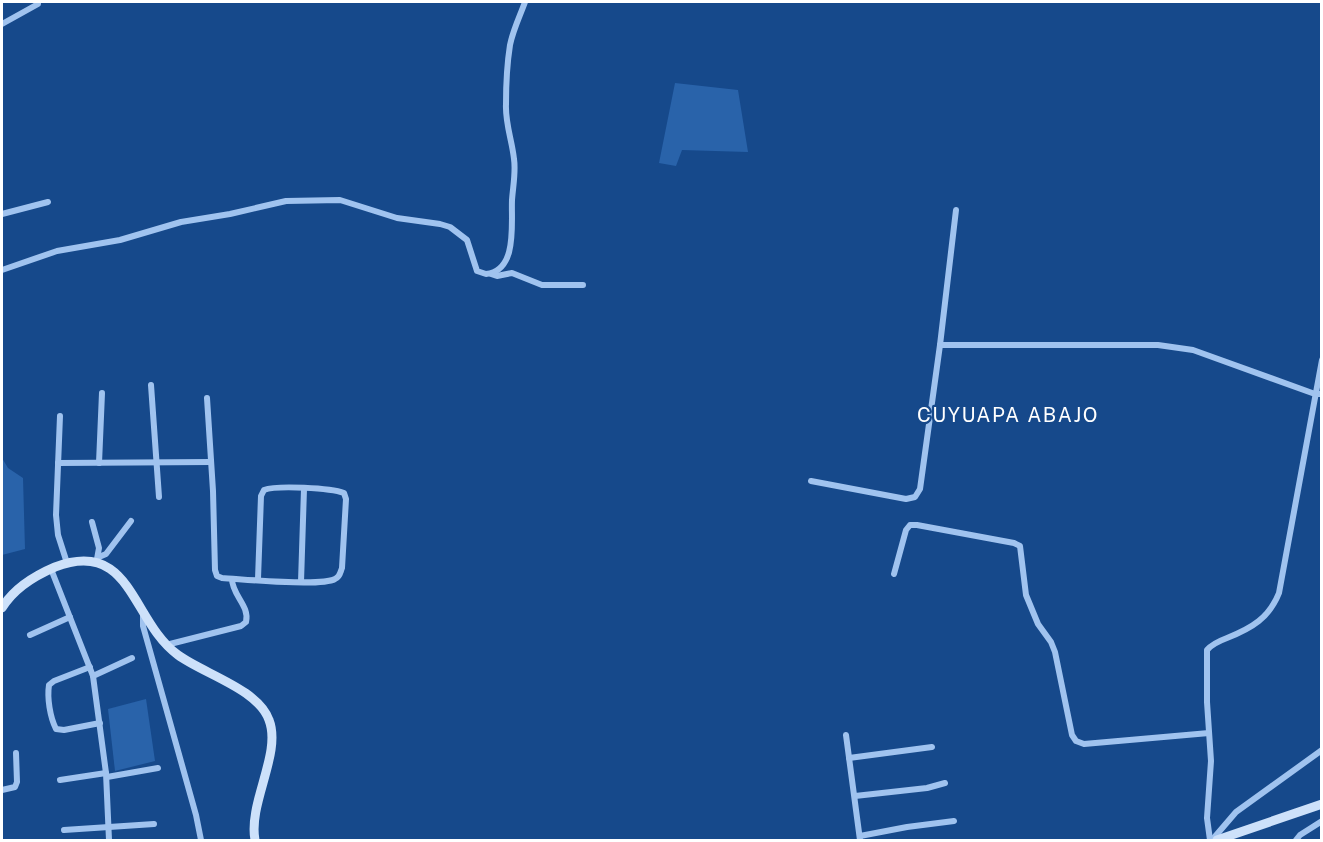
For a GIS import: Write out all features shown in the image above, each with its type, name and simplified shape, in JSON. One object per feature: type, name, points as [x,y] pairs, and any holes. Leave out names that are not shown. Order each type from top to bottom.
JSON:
[{"type":"street","points":[[2,24],[40,2]]},
{"type":"street","points":[[491,274],[503,266],[512,236],[515,166],[506,106],[510,44],[525,2]]},
{"type":"street","points":[[2,270],[57,251],[120,240],[181,222],[286,201],[340,200],[398,218],[450,227],[467,240],[477,270],[481,273],[497,276],[512,273],[542,285],[583,285]]},
{"type":"street","points":[[2,214],[48,202]]},
{"type":"street","points":[[811,482],[906,499],[915,497],[920,489],[956,210]]},
{"type":"street","points":[[940,345],[1158,345],[1193,350],[1318,394]]},
{"type":"street","points":[[1211,840],[1207,818],[1211,778],[1207,650],[1215,643],[1257,624],[1266,616],[1274,603],[1283,571],[1318,394],[1322,360]]},
{"type":"street","points":[[152,385],[159,497]]},
{"type":"street","points":[[99,463],[102,393]]},
{"type":"street","points":[[207,398],[217,576],[232,579],[301,582],[325,582],[340,576],[346,499],[344,493],[338,491],[270,488],[264,490],[261,496],[258,579]]},
{"type":"street","points":[[60,416],[56,515],[58,535],[67,563]]},
{"type":"street","points":[[58,463],[211,462]]},
{"type":"street","points":[[301,582],[304,489]]},
{"type":"street","points":[[2,608],[13,592],[51,569],[75,560],[97,559],[106,554],[131,521]]},
{"type":"street","points":[[92,522],[99,548],[97,559]]},
{"type":"street","points":[[894,574],[906,530],[910,525],[1014,543],[1020,546],[1026,595],[1038,624],[1055,651],[1072,735],[1076,741],[1084,744],[1209,734]]},
{"type":"street","points":[[97,559],[121,578],[166,645],[193,664],[253,698],[266,712],[270,721],[271,742],[255,815],[255,840]]},
{"type":"street","points":[[51,569],[93,676],[106,775],[109,840]]},
{"type":"street","points":[[166,645],[241,626],[246,622],[246,610],[233,589],[232,579]]},
{"type":"street","points":[[143,612],[143,626],[201,840]]},
{"type":"street","points":[[30,634],[70,617]]},
{"type":"street","points":[[93,676],[132,658]]},
{"type":"street","points":[[90,667],[49,685],[53,723],[56,729],[64,730],[100,723]]},
{"type":"street","points":[[846,735],[860,838],[907,827],[954,821]]},
{"type":"street","points":[[849,758],[932,747]]},
{"type":"street","points":[[1211,840],[1236,812],[1322,750]]},
{"type":"street","points":[[2,790],[15,787],[17,782],[16,753]]},
{"type":"street","points":[[60,780],[158,768]]},
{"type":"street","points":[[855,796],[927,788],[945,783]]},
{"type":"street","points":[[1217,840],[1322,804]]},
{"type":"street","points":[[1296,840],[1322,821]]},
{"type":"street","points":[[64,830],[154,824]]},
{"type":"shaded area","points":[[675,83],[738,90],[748,152],[682,150],[676,166],[659,163]]},
{"type":"shaded area","points":[[2,458],[8,468],[23,478],[25,549],[2,555]]},
{"type":"shaded area","points":[[146,699],[155,761],[115,771],[108,709]]},
{"type":"district","name":"CUYUAPA ABAJO","points":[[1008,415]]}]
